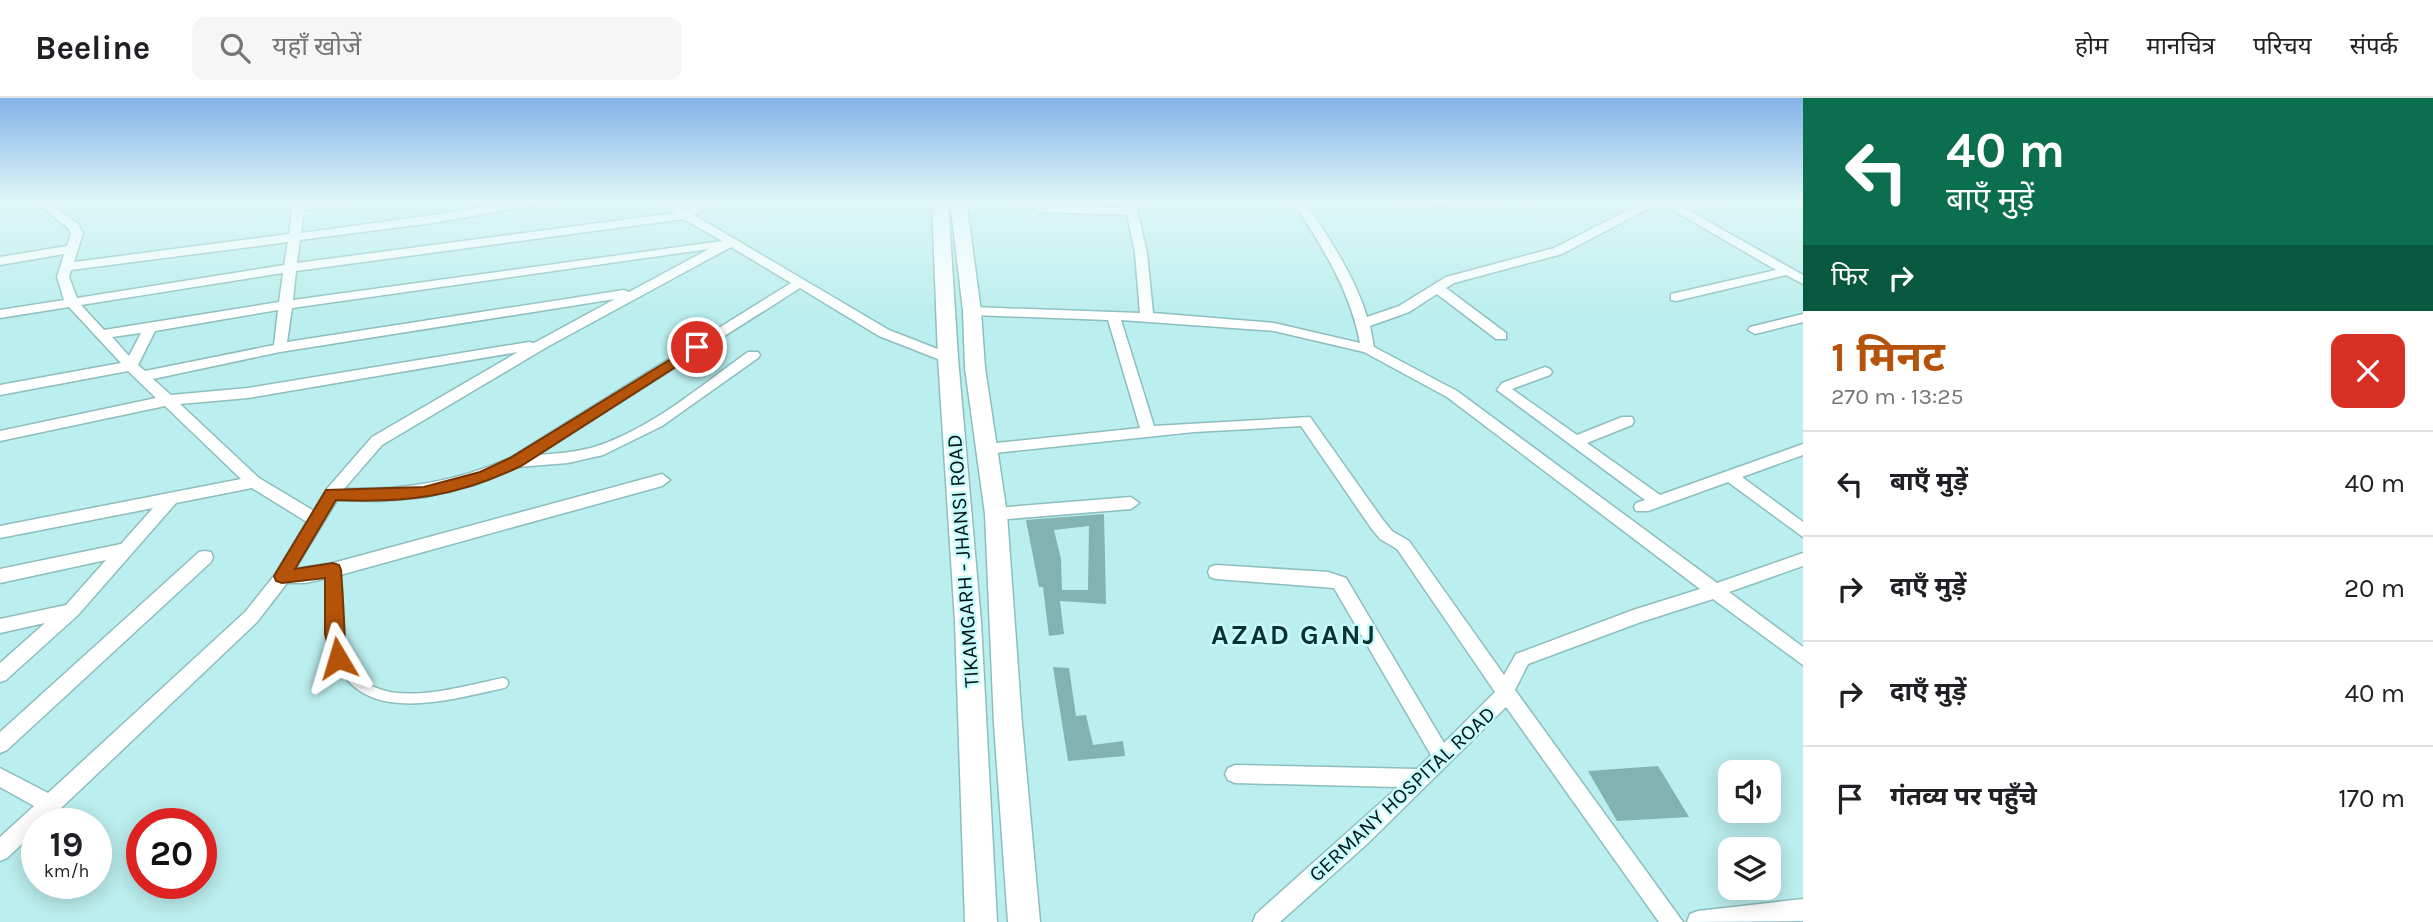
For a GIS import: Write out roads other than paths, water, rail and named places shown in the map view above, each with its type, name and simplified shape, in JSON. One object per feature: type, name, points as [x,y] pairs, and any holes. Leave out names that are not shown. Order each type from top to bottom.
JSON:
[{"type":"street","points":[[75,238],[65,267],[65,287],[72,303],[104,334],[131,366],[254,482],[315,519]]},
{"type":"street","points":[[65,267],[277,238]]},
{"type":"street","points":[[280,348],[295,238]]},
{"type":"street","points":[[0,314],[290,268],[511,238]]},
{"type":"street","points":[[725,238],[884,333],[948,358]]},
{"type":"street","name":"TIKAMGARH - JHANSI ROAD","points":[[948,238],[955,269],[948,358],[963,529],[981,922]]},
{"type":"street","points":[[956,238],[955,269],[972,311],[975,368],[996,514],[1008,724],[1024,922]]},
{"type":"street","points":[[1138,238],[1147,317]]},
{"type":"street","points":[[1323,238],[1346,274],[1364,323],[1368,349]]},
{"type":"street","points":[[1364,323],[1404,309],[1450,280],[1558,251],[1581,238]]},
{"type":"street","points":[[1728,238],[1803,280]]},
{"type":"street","points":[[0,851],[251,617],[282,576],[331,494],[355,461],[377,441],[542,344],[731,242]]},
{"type":"street","points":[[104,334],[731,242]]},
{"type":"street","points":[[0,261],[71,249]]},
{"type":"street","points":[[1676,297],[1788,271]]},
{"type":"street","points":[[331,494],[382,496],[424,493],[485,477],[515,462],[800,282]]},
{"type":"street","points":[[1437,288],[1501,336]]},
{"type":"street","points":[[144,376],[280,348],[638,292]]},
{"type":"street","points":[[972,311],[1113,315],[1274,327],[1368,349],[1452,394],[1803,657]]},
{"type":"street","points":[[1113,315],[1149,432]]},
{"type":"street","points":[[1755,330],[1803,318]]},
{"type":"street","points":[[131,366],[150,328]]},
{"type":"street","points":[[0,436],[170,400],[248,393],[542,344]]},
{"type":"street","points":[[515,462],[572,457],[627,440],[753,355]]},
{"type":"street","points":[[0,390],[131,366]]},
{"type":"street","points":[[1545,372],[1507,386],[1504,390],[1574,442],[1649,504],[1803,449]]},
{"type":"street","points":[[986,449],[1149,432],[1305,421],[1377,524],[1386,535],[1403,545],[1435,594],[1672,922]]},
{"type":"street","points":[[1574,442],[1627,421]]},
{"type":"street","points":[[1729,475],[1803,531]]},
{"type":"street","points":[[282,576],[305,576],[333,570],[662,480]]},
{"type":"street","points":[[0,531],[254,482]]},
{"type":"street","points":[[0,674],[72,610],[171,498]]},
{"type":"street","points":[[996,514],[1131,503]]},
{"type":"street","points":[[0,576],[127,550]]},
{"type":"street","points":[[0,744],[205,557]]},
{"type":"street","name":"GERMANY HOSPITAL ROAD","points":[[1264,922],[1360,837],[1499,702],[1522,659],[1639,615],[1670,607],[1803,559]]},
{"type":"street","points":[[1216,572],[1328,579],[1340,583],[1443,757]]},
{"type":"street","points":[[0,626],[72,610]]},
{"type":"street","points":[[1235,774],[1421,778]]},
{"type":"street","points":[[0,778],[50,805]]},
{"type":"street","points":[[1698,922],[1803,910]]},
{"type":"lane","points":[[333,570],[334,634],[338,658],[346,677],[371,693],[401,700],[443,696],[503,683]]},
{"type":"district","name":"AZAD GANJ","points":[[1294,634]]}]
